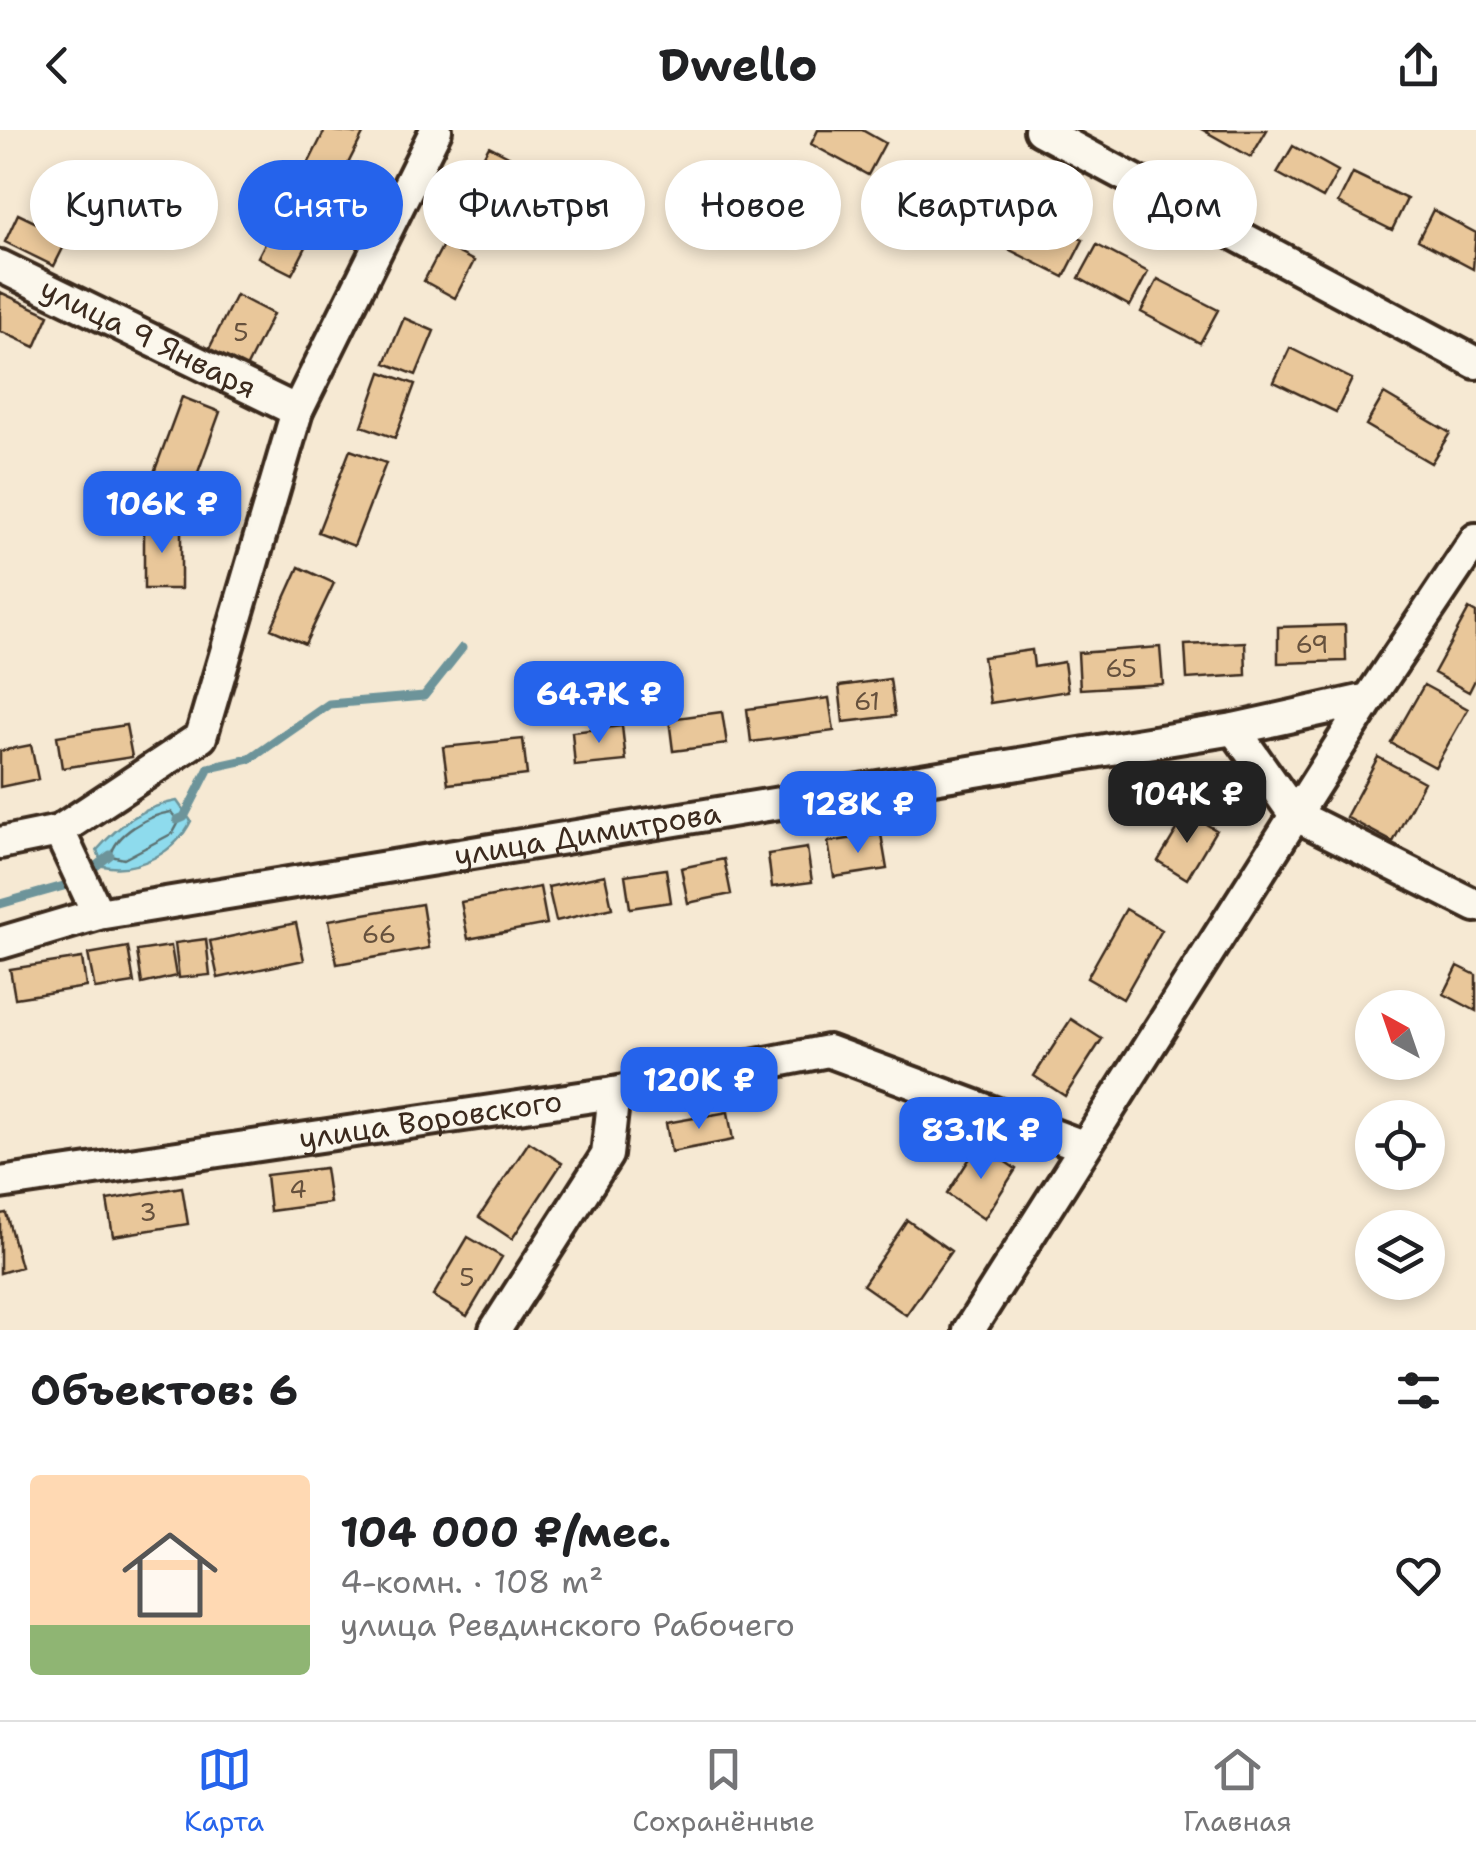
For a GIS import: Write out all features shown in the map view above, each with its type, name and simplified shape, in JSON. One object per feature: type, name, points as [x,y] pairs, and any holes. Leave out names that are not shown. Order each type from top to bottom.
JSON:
[{"type":"street","points":[[0,843],[59,831],[201,738],[297,410],[436,130]]},
{"type":"street","points":[[1040,130],[1476,363]]},
{"type":"street","name":"улица 9 Января","points":[[0,266],[297,410]]},
{"type":"street","points":[[969,1330],[1369,699],[1476,539]]},
{"type":"street","name":"улица Димитрова","points":[[0,944],[98,914],[1234,730],[1369,699]]},
{"type":"street","points":[[1234,730],[1295,815],[1476,906]]},
{"type":"street","points":[[59,831],[98,914]]},
{"type":"street","name":"улица Воровского","points":[[0,1183],[614,1093],[828,1051],[1083,1146]]},
{"type":"street","points":[[495,1330],[607,1155],[614,1093]]},
{"type":"water","points":[[177,801],[191,821],[166,851],[142,863],[103,866],[97,850],[114,832],[142,812]]},
{"type":"building","points":[[325,130],[363,134],[350,160],[310,160]]},
{"type":"building","points":[[818,130],[862,130],[885,143],[876,160],[861,160],[861,171],[811,144]]},
{"type":"building","points":[[1203,130],[1267,130],[1251,157]]},
{"type":"building","points":[[489,146],[516,160],[481,160]]},
{"type":"building","points":[[1293,146],[1338,171],[1323,198],[1277,173]]},
{"type":"building","points":[[1353,173],[1407,199],[1392,230],[1338,203]]},
{"type":"building","points":[[1433,210],[1476,233],[1473,269],[1418,240]]},
{"type":"building","points":[[18,214],[30,220],[30,250],[62,250],[54,266],[5,242]]},
{"type":"building","points":[[1097,245],[1148,272],[1130,306],[1079,278]]},
{"type":"building","points":[[262,250],[304,250],[292,274],[258,257]]},
{"type":"building","points":[[440,250],[453,250],[474,261],[455,298],[424,281]]},
{"type":"building","points":[[1010,250],[1078,250],[1064,277]]},
{"type":"building","points":[[1158,279],[1218,310],[1200,343],[1141,312]]},
{"type":"building","points":[[0,292],[49,315],[35,347],[0,331]]},
{"type":"building","points":[[236,295],[273,314],[246,368],[209,349]]},
{"type":"building","points":[[404,318],[434,331],[416,375],[385,363]]},
{"type":"building","points":[[1290,348],[1352,379],[1336,412],[1274,382]]},
{"type":"building","points":[[381,372],[415,384],[395,438],[362,426]]},
{"type":"building","points":[[1384,394],[1450,433],[1431,463],[1366,425]]},
{"type":"building","points":[[182,397],[220,412],[188,500],[149,486]]},
{"type":"building","points":[[350,450],[386,463],[354,546],[318,532]]},
{"type":"building","points":[[144,522],[181,522],[181,589],[144,589]]},
{"type":"building","points":[[299,567],[334,583],[305,644],[271,629]]},
{"type":"building","points":[[1469,609],[1476,613],[1476,678],[1469,692],[1434,673]]},
{"type":"building","points":[[1345,625],[1346,661],[1278,663],[1278,627]]},
{"type":"building","points":[[1245,642],[1246,675],[1187,679],[1185,645]]},
{"type":"building","points":[[1160,647],[1163,684],[1080,689],[1078,653]]},
{"type":"building","points":[[1032,650],[1034,667],[1064,662],[1068,691],[990,703],[983,657]]},
{"type":"building","points":[[890,679],[895,716],[843,722],[839,686]]},
{"type":"building","points":[[1424,685],[1468,709],[1435,767],[1391,743]]},
{"type":"building","points":[[829,698],[834,731],[751,742],[747,709]]},
{"type":"building","points":[[722,712],[727,744],[673,751],[669,719]]},
{"type":"building","points":[[126,725],[132,757],[62,768],[57,736]]},
{"type":"building","points":[[622,726],[626,761],[575,766],[572,732]]},
{"type":"building","points":[[523,739],[527,775],[448,784],[443,747]]},
{"type":"building","points":[[31,745],[38,779],[0,787],[0,751]]},
{"type":"building","points":[[1378,757],[1424,782],[1393,842],[1346,817]]},
{"type":"building","points":[[1187,813],[1216,830],[1187,879],[1158,861]]},
{"type":"building","points":[[881,834],[887,869],[834,877],[828,842]]},
{"type":"building","points":[[807,848],[812,882],[772,887],[768,854]]},
{"type":"building","points":[[724,859],[731,894],[688,903],[681,868]]},
{"type":"building","points":[[666,869],[671,902],[630,908],[625,875]]},
{"type":"building","points":[[605,875],[612,908],[556,921],[548,887]]},
{"type":"building","points":[[540,887],[547,924],[468,939],[461,902]]},
{"type":"building","points":[[422,904],[429,948],[337,964],[329,920]]},
{"type":"building","points":[[1126,909],[1162,930],[1123,999],[1087,978]]},
{"type":"building","points":[[296,923],[304,960],[218,978],[210,941]]},
{"type":"building","points":[[206,939],[210,975],[179,978],[175,943]]},
{"type":"building","points":[[171,946],[176,976],[142,984],[137,951]]},
{"type":"building","points":[[128,947],[134,983],[95,989],[88,954]]},
{"type":"building","points":[[82,958],[86,987],[15,998],[10,969]]},
{"type":"building","points":[[1458,966],[1476,975],[1476,1011],[1445,995]]},
{"type":"building","points":[[1071,1019],[1102,1039],[1065,1096],[1034,1076]]},
{"type":"building","points":[[728,1112],[733,1140],[671,1152],[666,1123]]},
{"type":"building","points":[[529,1142],[562,1163],[512,1239],[479,1217]]},
{"type":"building","points":[[979,1144],[1016,1169],[984,1219],[947,1194]]},
{"type":"building","points":[[325,1168],[330,1203],[270,1211],[266,1175]]},
{"type":"building","points":[[182,1187],[188,1224],[113,1236],[107,1200]]},
{"type":"building","points":[[6,1213],[21,1267],[0,1273],[0,1214]]},
{"type":"building","points":[[907,1220],[951,1251],[906,1315],[863,1285]]},
{"type":"building","points":[[468,1237],[502,1257],[467,1316],[433,1296]]},
{"type":"waterway","points":[[177,820],[184,817],[209,768],[250,759],[329,704],[424,696],[462,648]]},
{"type":"waterway","points":[[96,866],[110,855]]},
{"type":"waterway","points":[[0,904],[67,885]]}]
